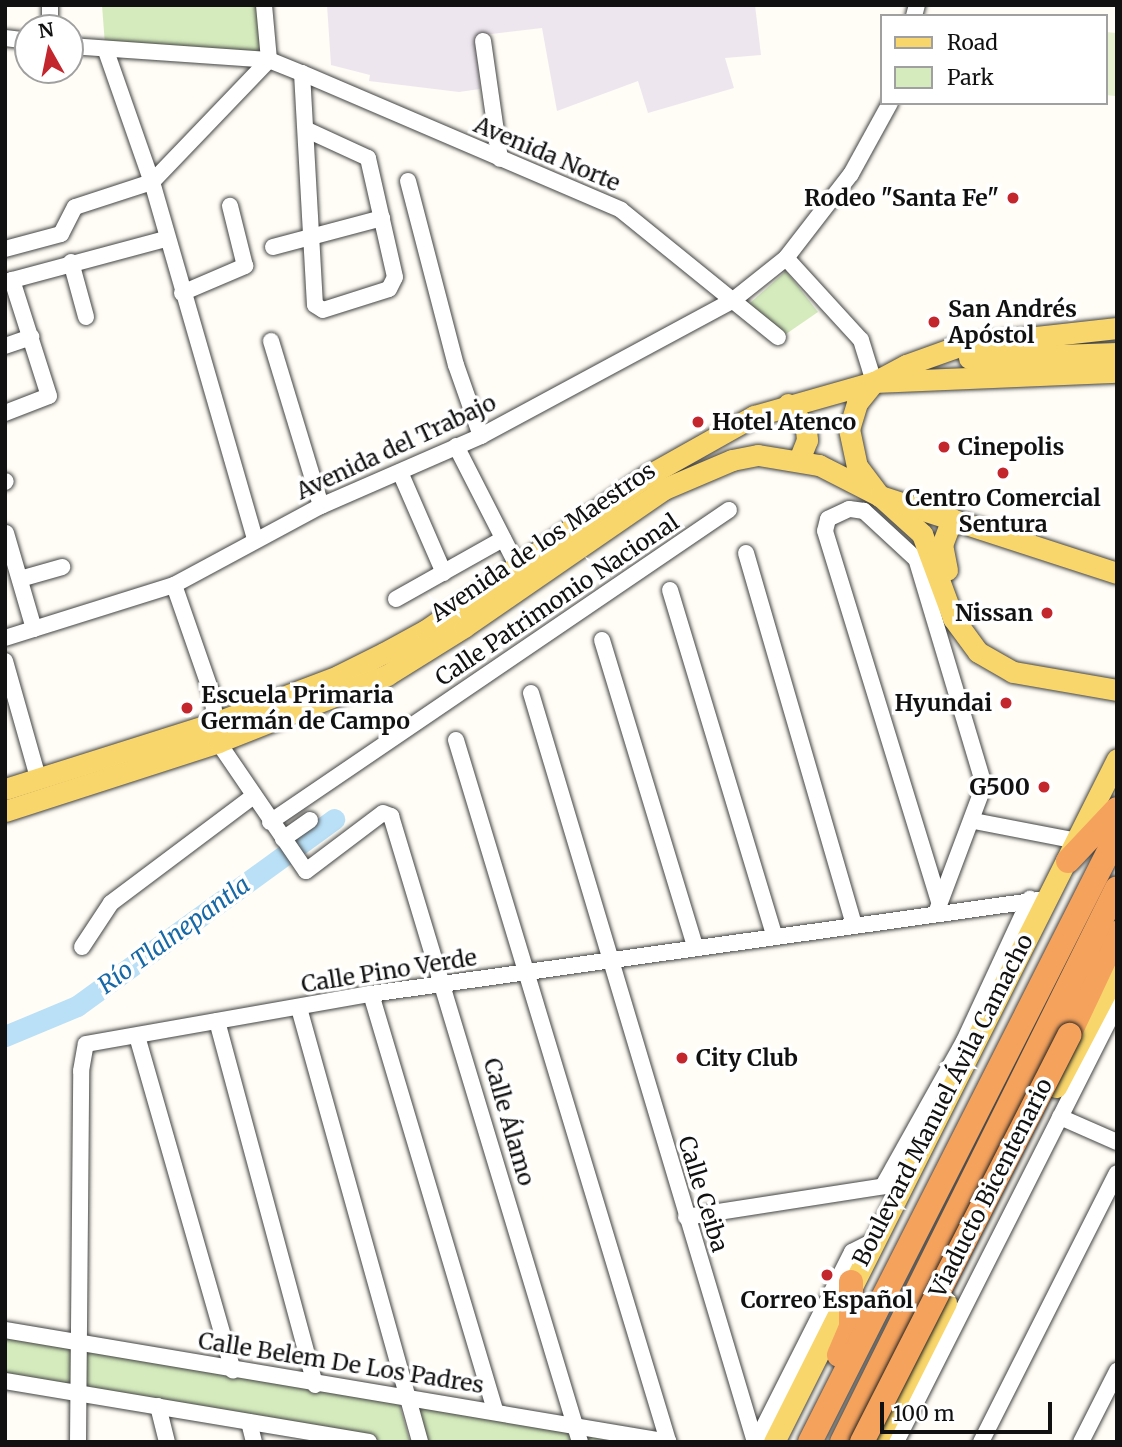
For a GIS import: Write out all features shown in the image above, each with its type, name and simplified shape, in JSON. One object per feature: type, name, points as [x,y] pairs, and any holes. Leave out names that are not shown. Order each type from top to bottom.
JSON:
[{"type":"highway","points":[[1073,851],[1117,810]]},
{"type":"highway","name":"Boulevard Manuel Ávila Camacho","points":[[808,1442],[1117,835]]},
{"type":"highway","points":[[842,1442],[1117,888]]},
{"type":"highway","name":"Viaducto Bicentenario","points":[[864,1442],[1117,933]]},
{"type":"highway","points":[[808,1442],[809,1418],[851,1327],[851,1282]]},
{"type":"highway","points":[[862,1403],[864,1442]]},
{"type":"main road","name":"Avenida de los Maestros","points":[[874,382],[906,365],[962,345],[1117,328]]},
{"type":"main road","points":[[906,365],[1117,353]]},
{"type":"main road","name":"Avenida de los Maestros","points":[[5,789],[218,732],[338,676],[426,630],[647,476],[722,432],[788,404],[874,382],[1117,372]]},
{"type":"main road","points":[[874,382],[852,416],[849,443],[857,466],[880,496],[922,534],[954,618],[985,658],[1013,672],[1117,690]]},
{"type":"main road","points":[[788,404],[806,429],[799,460]]},
{"type":"main road","name":"Avenida de los Maestros","points":[[5,811],[218,732],[387,675],[464,628],[664,489],[698,471],[758,455],[799,460],[834,471],[880,496],[1117,573]]},
{"type":"main road","points":[[952,519],[944,532],[943,556],[965,614],[982,640],[995,653],[1022,664],[1117,681]]},
{"type":"main road","name":"Boulevard Manuel Ávila Camacho","points":[[774,1442],[870,1243],[891,1185],[1038,899],[1073,851],[1117,759]]},
{"type":"main road","points":[[876,1442],[1079,1060],[1117,971]]},
{"type":"street","points":[[5,249],[61,234],[75,207],[152,182],[269,60],[264,5]]},
{"type":"street","points":[[483,41],[500,159]]},
{"type":"street","name":"Avenida Norte","points":[[84,48],[269,60],[302,72],[621,210],[778,337]]},
{"type":"street","points":[[106,51],[152,182],[163,239],[182,293],[255,539]]},
{"type":"street","points":[[302,72],[317,308],[349,304],[394,285],[382,218],[366,156],[307,130]]},
{"type":"street","name":"Avenida del Trabajo","points":[[5,638],[174,585],[255,539],[321,506],[481,436],[732,301],[786,258],[850,174],[889,105]]},
{"type":"street","points":[[408,181],[456,365],[481,436]]},
{"type":"street","points":[[182,293],[245,266],[230,206]]},
{"type":"street","points":[[273,247],[313,239],[382,218]]},
{"type":"street","points":[[5,413],[49,396],[31,337],[9,281],[163,239]]},
{"type":"street","points":[[786,258],[860,340],[874,382]]},
{"type":"street","points":[[71,262],[86,317]]},
{"type":"street","points":[[5,346],[31,337]]},
{"type":"street","points":[[271,341],[321,506]]},
{"type":"street","points":[[456,446],[517,565]]},
{"type":"street","points":[[400,472],[444,573]]},
{"type":"street","points":[[858,508],[916,559],[984,785],[974,821],[937,907],[824,523],[858,508]]},
{"type":"street","name":"Calle Patrimonio Nacional","points":[[271,822],[729,510]]},
{"type":"street","points":[[6,533],[34,629]]},
{"type":"street","points":[[396,599],[503,539]]},
{"type":"street","points":[[746,553],[854,924]]},
{"type":"street","points":[[20,579],[62,566]]},
{"type":"street","points":[[174,585],[212,694],[218,732],[252,797],[289,847],[310,820]]},
{"type":"street","points":[[670,590],[774,934]]},
{"type":"street","points":[[602,639],[695,947]]},
{"type":"street","points":[[5,661],[38,778]]},
{"type":"street","name":"Calle Ceiba","points":[[531,693],[686,1217],[756,1442]]},
{"type":"street","points":[[456,740],[529,973],[668,1442]]},
{"type":"street","points":[[82,947],[111,903],[252,797]]},
{"type":"street","name":"Calle Álamo","points":[[289,847],[306,871],[383,813],[391,816],[445,983],[577,1434]]},
{"type":"street","points":[[974,821],[1073,851]]},
{"type":"street","name":"Calle Pino Verde","points":[[78,1442],[82,1048],[88,1042],[137,1036],[371,994],[854,924],[937,907],[1038,899]]},
{"type":"street","points":[[371,994],[495,1411]]},
{"type":"street","points":[[896,1442],[1060,1117],[1079,1060],[1117,1004]]},
{"type":"street","points":[[299,1008],[420,1442]]},
{"type":"street","points":[[217,1021],[315,1385]]},
{"type":"street","points":[[137,1036],[233,1371]]},
{"type":"street","points":[[1060,1117],[1117,1142]]},
{"type":"street","points":[[981,1442],[1117,1173]]},
{"type":"street","points":[[686,1217],[891,1185]]},
{"type":"street","points":[[756,1442],[852,1252],[870,1243]]},
{"type":"street","name":"Calle Belem De Los Padres","points":[[5,1329],[315,1385],[495,1411],[577,1434],[668,1442]]},
{"type":"street","points":[[1081,1442],[1117,1371]]},
{"type":"street","points":[[5,1381],[369,1442]]},
{"type":"street","points":[[158,1406],[167,1442]]},
{"type":"street","points":[[249,1422],[254,1442]]},
{"type":"shaded area","points":[[327,5],[755,5],[761,55],[725,58],[734,88],[648,113],[638,81],[557,111],[542,28],[475,36],[480,89],[459,92],[369,81],[370,75],[331,65]]},
{"type":"green space","points":[[102,5],[259,5],[264,51],[105,45]]},
{"type":"green space","points":[[1108,32],[1116,33],[1115,96],[1108,95]]},
{"type":"green space","points":[[786,271],[818,312],[786,334],[749,304]]},
{"type":"green space","points":[[5,1335],[75,1347],[73,1388],[5,1376]]},
{"type":"green space","points":[[83,1349],[399,1403],[410,1442],[385,1442],[83,1390]]},
{"type":"green space","points":[[417,1407],[564,1432],[616,1442],[426,1442]]},
{"type":"waterway","name":"Río Tlalnepantla","points":[[5,1036],[77,1006],[334,819]]},
{"type":"place","name":"Rodeo \"Santa Fe\"","points":[[1013,198]]},
{"type":"place","name":"San Andrés Apóstol","points":[[934,322]]},
{"type":"place","name":"Hotel Atenco","points":[[698,422]]},
{"type":"place","name":"Cinepolis","points":[[944,447]]},
{"type":"place","name":"Centro Comercial Sentura","points":[[1003,473]]},
{"type":"place","name":"Nissan","points":[[1047,613]]},
{"type":"place","name":"Hyundai","points":[[1006,703]]},
{"type":"place","name":"Escuela Primaria Germán de Campo","points":[[187,708]]},
{"type":"place","name":"G500","points":[[1044,787]]},
{"type":"place","name":"City Club","points":[[682,1058]]},
{"type":"place","name":"Correo Español","points":[[827,1275]]}]
